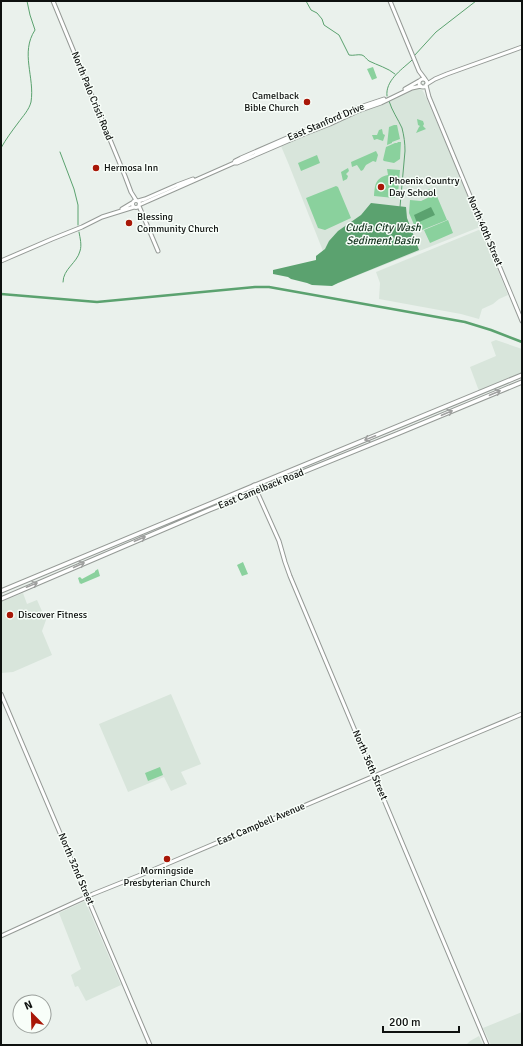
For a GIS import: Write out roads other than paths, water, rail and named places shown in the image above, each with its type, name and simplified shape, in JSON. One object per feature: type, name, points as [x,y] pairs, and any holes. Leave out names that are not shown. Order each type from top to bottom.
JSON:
[{"type":"main road","name":"East Camelback Road","points":[[1,591],[522,375]]},
{"type":"main road","name":"East Camelback Road","points":[[1,598],[257,490],[522,382]]},
{"type":"main road","points":[[475,395],[477,400]]},
{"type":"main road","points":[[182,516],[184,521]]},
{"type":"main road","points":[[58,567],[60,573]]},
{"type":"street","name":"North Palo Cristi Road","points":[[53,1],[135,201]]},
{"type":"street","points":[[390,1],[419,71],[425,79],[426,84]]},
{"type":"street","points":[[419,71],[418,83],[421,87],[434,79],[522,47]]},
{"type":"street","points":[[419,80],[434,79]]},
{"type":"street","name":"East Stanford Drive","points":[[234,163],[241,158],[330,121],[357,108],[390,97],[419,80]]},
{"type":"street","name":"North 40th Street","points":[[426,84],[429,97],[522,321]]},
{"type":"street","name":"East Stanford Drive","points":[[1,261],[102,217],[137,206],[234,163],[330,124],[355,112],[381,103],[412,88],[421,87]]},
{"type":"street","name":"North 40th Street","points":[[421,87],[429,97]]},
{"type":"street","name":"East Stanford Drive","points":[[118,211],[135,201],[145,199],[177,185],[200,178]]},
{"type":"street","points":[[137,206],[132,205],[135,201],[139,202],[137,206],[158,250]]},
{"type":"street","name":"North 36th Street","points":[[254,485],[273,525],[290,576],[487,1045]]},
{"type":"street","name":"North 32nd Street","points":[[1,694],[150,1045]]},
{"type":"street","name":"East Campbell Avenue","points":[[1,936],[87,896],[148,872],[522,714]]},
{"type":"water","name":"Cudia City Wash Sediment Basin","points":[[371,203],[406,207],[407,218],[419,250],[332,286],[312,285],[273,274],[273,270],[316,260],[316,256],[325,249],[329,241],[338,231],[361,215]]},
{"type":"water","points":[[431,207],[435,215],[417,223],[414,215]]},
{"type":"waterway","points":[[1,148],[31,102],[32,93],[28,56],[31,39],[35,30],[27,1]]},
{"type":"waterway","points":[[306,1],[311,10],[317,13],[322,19],[324,25],[339,35],[349,55],[362,55],[369,61],[386,68],[395,74]]},
{"type":"waterway","points":[[414,56],[436,32],[476,1]]},
{"type":"waterway","points":[[387,96],[388,85],[394,76],[413,59]]},
{"type":"waterway","points":[[389,101],[402,128],[405,142],[400,207]]},
{"type":"waterway","points":[[60,152],[74,189],[78,205],[78,225]]},
{"type":"waterway","points":[[63,282],[65,273],[76,259],[81,249],[79,232]]},
{"type":"waterway","points":[[1,294],[97,302],[255,287],[269,287],[465,322],[522,342]]},
{"type":"place","name":"Camelback Bible Church","points":[[307,102]]},
{"type":"place","name":"Hermosa Inn","points":[[96,168]]},
{"type":"place","name":"Phoenix Country Day School","points":[[381,187]]},
{"type":"place","name":"Blessing Community Church","points":[[129,223]]},
{"type":"place","name":"Discover Fitness","points":[[10,615]]},
{"type":"place","name":"Morningside Presbyterian Church","points":[[167,859]]}]
